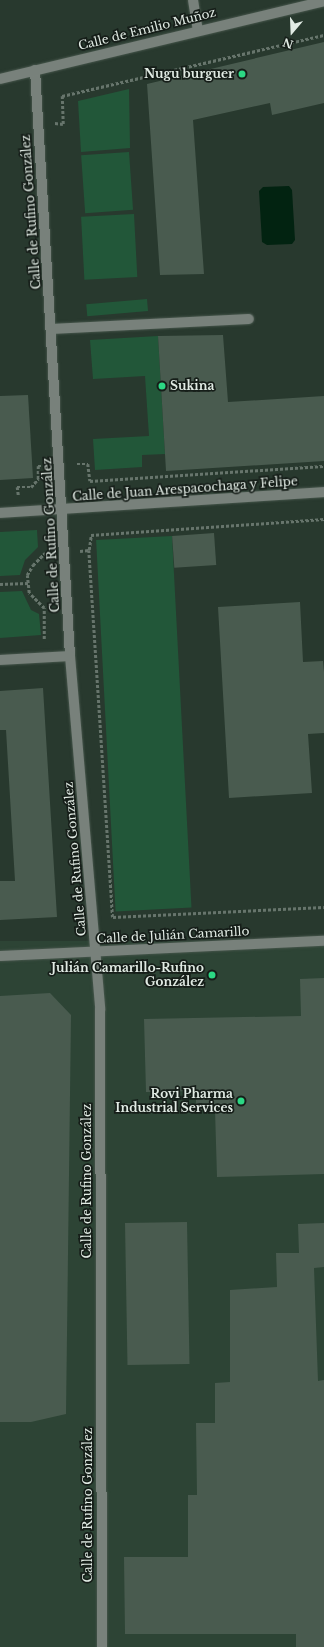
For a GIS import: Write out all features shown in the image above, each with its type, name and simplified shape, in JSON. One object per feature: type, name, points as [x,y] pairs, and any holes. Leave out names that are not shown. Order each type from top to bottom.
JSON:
[{"type":"street","points":[[193,0],[198,30]]},
{"type":"street","name":"Calle de Emilio Muñoz","points":[[0,79],[198,30],[324,1]]},
{"type":"street","name":"Calle de Rufino González","points":[[35,70],[70,656],[100,1017],[102,1647]]},
{"type":"street","points":[[51,328],[249,319]]},
{"type":"street","name":"Calle de Juan Arespacochaga y Felipe","points":[[0,513],[324,492]]},
{"type":"street","points":[[0,660],[70,656]]},
{"type":"street","name":"Calle de Julián Camarillo","points":[[0,956],[324,941]]},
{"type":"path","points":[[39,122],[63,124],[62,96],[324,35]]},
{"type":"path","points":[[112,480],[324,466]]},
{"type":"path","points":[[324,519],[90,535],[89,550],[113,917],[324,907]]},
{"type":"path","points":[[46,639],[44,608],[29,593],[27,575],[40,556],[47,552],[89,550]]},
{"type":"path","points":[[0,584],[28,583]]},
{"type":"shaded area","points":[[129,89],[130,148],[81,152],[78,101]]},
{"type":"shaded area","points":[[129,152],[133,210],[85,213],[81,155]]},
{"type":"shaded area","points":[[289,186],[292,190],[295,240],[292,244],[267,245],[262,242],[259,191],[263,187]]},
{"type":"shaded area","points":[[134,214],[137,277],[84,280],[81,217]]},
{"type":"shaded area","points":[[147,299],[148,311],[87,316],[86,304]]},
{"type":"shaded area","points":[[158,336],[165,454],[142,455],[142,467],[95,470],[93,439],[149,436],[145,376],[93,379],[90,340]]},
{"type":"shaded area","points":[[37,530],[38,547],[25,560],[20,575],[0,576],[0,532]]},
{"type":"shaded area","points":[[172,536],[191,907],[116,911],[96,540]]},
{"type":"shaded area","points":[[22,591],[31,610],[39,614],[41,635],[0,638],[0,592]]},
{"type":"shaded area","points":[[0,941],[324,941],[324,1647],[0,1647]]},
{"type":"building","points":[[324,42],[324,103],[272,115],[270,103],[193,120],[204,274],[160,275],[147,84]]},
{"type":"building","points":[[223,335],[228,402],[324,396],[324,461],[166,471],[158,336]]},
{"type":"building","points":[[28,395],[33,478],[0,480],[0,396]]},
{"type":"building","points":[[214,533],[216,565],[174,568],[172,536]]},
{"type":"building","points":[[300,602],[303,662],[323,661],[324,672],[324,733],[308,734],[312,793],[229,798],[218,607]]},
{"type":"building","points":[[43,688],[57,917],[0,920],[0,881],[15,881],[6,730],[0,730],[0,691]]},
{"type":"building","name":"Rovi Pharma Industrial Services","points":[[324,978],[324,1174],[217,1177],[215,1110],[196,1110],[196,1091],[146,1092],[144,1019],[301,1016],[300,979]]},
{"type":"building","points":[[50,993],[71,1015],[66,1414],[31,1422],[0,1422],[0,996]]},
{"type":"building","points":[[187,1222],[189,1364],[127,1365],[125,1223]]},
{"type":"building","points":[[324,1223],[324,1267],[314,1268],[318,1381],[324,1380],[324,1647],[296,1647],[296,1634],[125,1634],[124,1557],[188,1557],[188,1495],[197,1495],[196,1423],[215,1423],[215,1383],[230,1382],[230,1290],[277,1287],[276,1253],[299,1253],[298,1224]]},
{"type":"place","name":"Nugu burguer","points":[[242,74]]},
{"type":"place","name":"Sukina","points":[[162,386]]},
{"type":"place","name":"Julián Camarillo-Rufino González","points":[[212,975]]},
{"type":"place","name":"Rovi Pharma Industrial Services","points":[[241,1101]]}]
